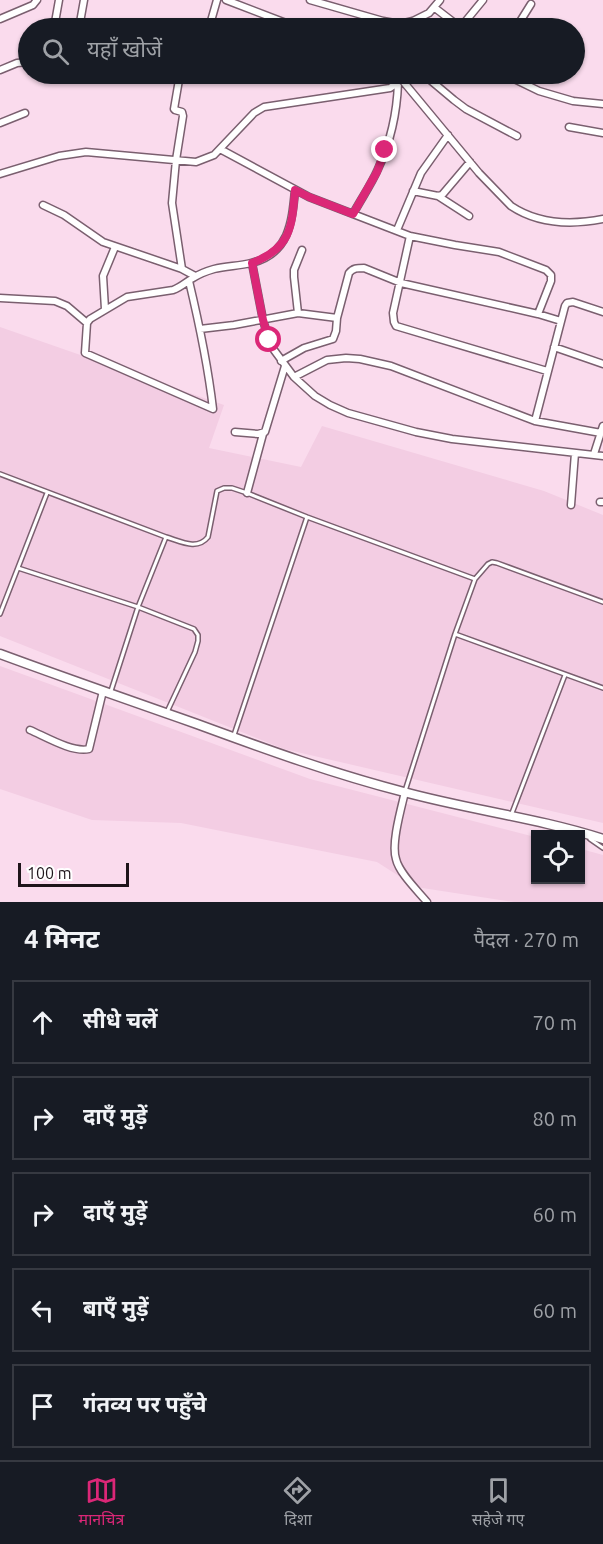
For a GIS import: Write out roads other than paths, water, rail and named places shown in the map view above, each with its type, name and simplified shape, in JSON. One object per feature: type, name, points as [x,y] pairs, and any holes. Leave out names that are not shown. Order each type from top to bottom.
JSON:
[{"type":"street","points":[[0,19],[33,5],[37,0]]},
{"type":"street","points":[[56,18],[60,0]]},
{"type":"street","points":[[81,18],[84,0]]},
{"type":"street","points":[[211,18],[217,0]]},
{"type":"street","points":[[226,0],[272,18]]},
{"type":"street","points":[[310,0],[373,18]]},
{"type":"street","points":[[420,18],[429,14],[440,0]]},
{"type":"street","points":[[468,18],[483,0]]},
{"type":"street","points":[[522,18],[531,4]]},
{"type":"street","points":[[435,8],[448,18]]},
{"type":"street","points":[[0,70],[18,63]]},
{"type":"street","points":[[178,84],[174,109],[182,112],[183,116],[172,203],[182,269]]},
{"type":"street","points":[[0,174],[59,156],[86,152],[196,162],[214,155],[254,113],[264,106],[390,88],[396,84]]},
{"type":"street","points":[[353,214],[381,161],[396,110],[400,84]]},
{"type":"street","points":[[403,84],[511,206],[525,214],[542,219],[572,223],[603,219]]},
{"type":"street","points":[[435,84],[466,109],[518,136]]},
{"type":"street","points":[[525,84],[539,91],[573,101],[603,104]]},
{"type":"street","points":[[0,123],[25,113]]},
{"type":"street","points":[[569,127],[603,133]]},
{"type":"street","points":[[397,230],[426,165],[448,135]]},
{"type":"street","points":[[220,149],[309,197],[410,236],[499,252],[546,270],[551,275],[551,281],[538,314]]},
{"type":"street","points":[[438,196],[444,193],[470,162]]},
{"type":"street","points":[[189,280],[200,329],[213,409],[85,353],[87,323],[105,309],[127,297],[173,290],[195,276],[216,269],[252,263],[273,254],[282,244],[291,224],[295,190]]},
{"type":"street","points":[[413,191],[438,196],[469,216]]},
{"type":"street","points":[[43,205],[60,212],[115,247],[182,269],[195,276]]},
{"type":"street","points":[[410,236],[393,314],[396,326],[548,371]]},
{"type":"street","points":[[105,309],[103,276],[115,247]]},
{"type":"street","points":[[298,312],[294,270],[302,250]]},
{"type":"street","points":[[252,263],[269,340],[294,377],[315,396],[330,405],[348,413],[416,432],[452,439],[603,456]]},
{"type":"street","points":[[247,493],[283,363],[304,348],[333,339],[349,273],[352,269],[364,268],[401,283],[561,321]]},
{"type":"street","points":[[0,298],[55,302],[67,306],[87,323]]},
{"type":"street","points":[[535,421],[565,306],[570,302],[603,312]]},
{"type":"street","points":[[200,329],[263,320],[298,312],[337,318]]},
{"type":"street","points":[[554,346],[603,364]]},
{"type":"street","points":[[294,377],[327,360],[346,357],[391,366],[535,421],[602,430],[594,454]]},
{"type":"street","points":[[235,432],[262,434]]},
{"type":"street","points":[[571,505],[575,453]]},
{"type":"street","points":[[0,654],[317,766],[405,792],[572,830]]},
{"type":"street","points":[[30,730],[73,748],[89,749],[107,693]]},
{"type":"street","points":[[405,792],[394,850],[399,867],[427,902]]},
{"type":"street","points":[[585,833],[603,837]]},
{"type":"lane","points":[[0,474],[166,537],[197,545],[208,537],[217,491],[232,488],[475,579]]},
{"type":"lane","points":[[0,614],[47,493]]},
{"type":"lane","points":[[233,737],[307,517]]},
{"type":"lane","points":[[107,693],[166,537]]},
{"type":"lane","points":[[405,792],[455,634],[475,579],[488,564],[498,563],[603,602]]},
{"type":"lane","points":[[18,568],[138,607],[194,630],[198,635],[195,652],[167,713]]},
{"type":"lane","points":[[455,634],[603,688]]},
{"type":"lane","points":[[511,815],[565,675]]},
{"type":"lane","points":[[585,835],[603,848]]}]
